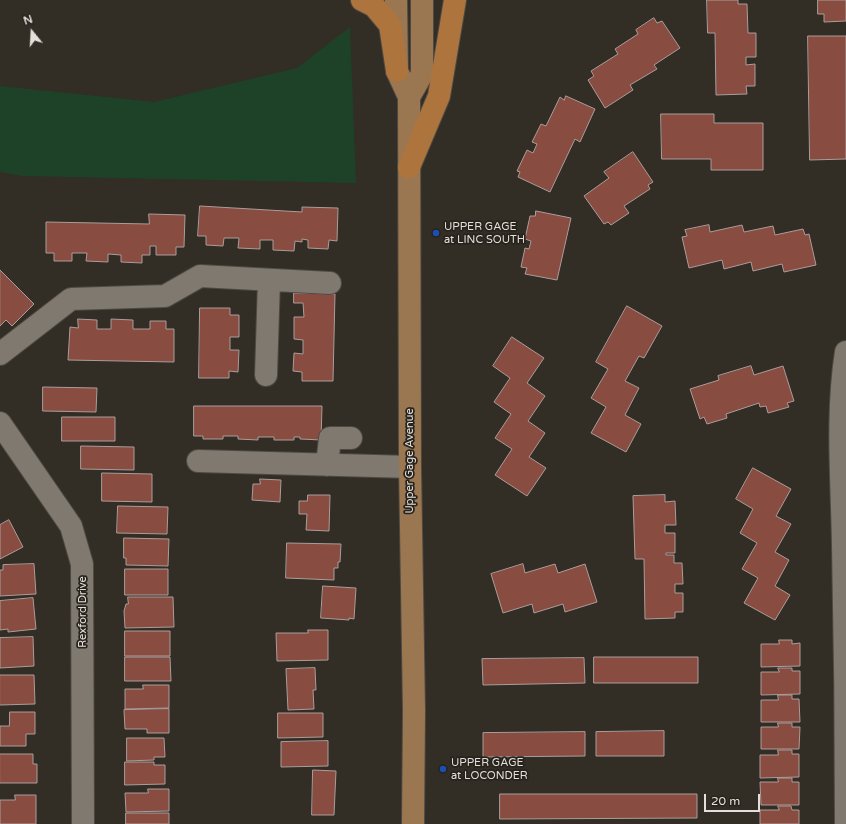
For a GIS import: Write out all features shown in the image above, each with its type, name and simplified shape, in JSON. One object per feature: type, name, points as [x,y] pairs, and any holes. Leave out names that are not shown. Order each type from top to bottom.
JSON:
[{"type":"highway","points":[[362,0],[374,6],[390,25],[397,71]]},
{"type":"highway","points":[[409,167],[439,96],[456,0]]},
{"type":"main road","name":"Upper Gage Avenue","points":[[396,0],[397,71],[409,97],[410,467],[414,711],[413,824]]},
{"type":"main road","name":"Upper Gage Avenue","points":[[409,97],[422,74],[422,0]]},
{"type":"street","points":[[0,354],[71,298],[165,296],[200,276],[330,283]]},
{"type":"street","points":[[266,375],[269,280]]},
{"type":"street","points":[[846,352],[841,388],[846,824]]},
{"type":"street","name":"Rexford Drive","points":[[0,423],[71,526],[82,564],[83,824]]},
{"type":"street","points":[[327,464],[330,438],[351,438]]},
{"type":"street","points":[[198,461],[410,467]]},
{"type":"green space","points":[[350,27],[356,183],[23,176],[0,172],[0,86],[154,102],[297,68]]},
{"type":"building","points":[[707,0],[738,0],[738,4],[747,4],[748,33],[756,33],[756,57],[746,57],[746,65],[755,64],[755,86],[746,86],[747,94],[716,95],[715,33],[708,33]]},
{"type":"building","points":[[818,0],[846,0],[846,21],[824,22],[824,14],[818,14]]},
{"type":"building","points":[[654,18],[657,23],[662,21],[680,48],[654,65],[657,69],[630,85],[633,90],[605,108],[588,80],[594,76],[591,71],[618,54],[615,49],[638,34],[636,30]]},
{"type":"building","points":[[808,36],[846,36],[846,159],[810,160]]},
{"type":"building","points":[[566,96],[595,109],[580,142],[575,139],[550,192],[518,177],[520,172],[517,171],[527,150],[533,153],[537,144],[532,142],[541,124],[546,126],[560,97],[564,100]]},
{"type":"building","points":[[661,114],[714,114],[714,123],[763,123],[763,170],[711,170],[711,159],[662,159]]},
{"type":"building","points":[[633,152],[653,182],[648,185],[650,189],[624,206],[629,213],[611,225],[608,222],[604,224],[584,196],[609,178],[604,172]]},
{"type":"building","points":[[200,206],[302,212],[302,207],[338,208],[337,241],[329,240],[328,249],[308,248],[308,240],[302,239],[302,242],[295,241],[294,251],[273,250],[273,240],[260,240],[260,249],[238,248],[239,238],[224,238],[223,246],[206,245],[206,236],[198,236]]},
{"type":"building","points":[[536,211],[571,218],[557,280],[525,274],[527,268],[521,267],[525,248],[529,249],[531,241],[525,239],[530,216],[535,216]]},
{"type":"building","points":[[149,214],[185,215],[184,247],[176,247],[176,255],[156,255],[156,246],[150,246],[150,255],[142,255],[142,263],[121,262],[121,255],[108,254],[108,262],[86,261],[87,253],[72,253],[72,261],[54,261],[54,253],[46,253],[46,222],[149,224]]},
{"type":"building","points":[[709,225],[710,232],[742,225],[744,232],[773,226],[775,235],[803,229],[805,235],[809,234],[816,265],[784,272],[782,264],[753,271],[751,262],[724,269],[722,260],[689,268],[682,237],[687,236],[685,230]]},
{"type":"building","points":[[0,270],[34,304],[12,326],[6,320],[0,326]]},
{"type":"building","points":[[294,293],[335,294],[333,381],[302,381],[302,372],[293,371],[294,353],[303,354],[303,340],[294,339],[294,317],[304,317],[303,303],[294,303]]},
{"type":"building","points":[[627,306],[662,326],[644,358],[639,356],[625,381],[639,388],[625,415],[641,424],[626,452],[591,433],[606,407],[591,398],[608,369],[596,362]]},
{"type":"building","points":[[200,308],[230,308],[230,315],[239,315],[239,337],[230,337],[230,350],[239,350],[238,372],[229,371],[229,378],[199,378]]},
{"type":"building","points":[[78,319],[97,320],[97,329],[111,329],[111,319],[133,320],[133,329],[150,329],[150,321],[166,321],[166,329],[174,329],[174,362],[68,360],[70,327],[78,328]]},
{"type":"building","points":[[512,337],[544,358],[527,383],[545,396],[528,421],[545,433],[529,457],[546,468],[527,496],[495,475],[512,449],[495,438],[511,414],[494,402],[510,378],[493,366]]},
{"type":"building","points":[[751,366],[754,375],[783,366],[794,401],[787,403],[789,407],[768,413],[766,406],[760,407],[759,403],[726,414],[727,418],[707,424],[704,417],[700,419],[690,389],[719,380],[718,376]]},
{"type":"building","points":[[43,387],[97,388],[96,412],[43,411]]},
{"type":"building","points":[[194,406],[322,406],[321,440],[300,439],[300,437],[294,437],[294,440],[274,440],[274,437],[258,437],[258,440],[238,439],[238,436],[223,436],[223,439],[203,439],[203,436],[194,436]]},
{"type":"building","points":[[62,417],[115,417],[115,441],[62,441]]},
{"type":"building","points":[[81,446],[134,447],[134,470],[81,469]]},
{"type":"building","points":[[753,468],[791,489],[776,516],[791,524],[775,552],[789,560],[775,586],[790,595],[775,620],[744,603],[758,578],[742,569],[757,543],[740,533],[753,509],[736,499]]},
{"type":"building","points":[[102,473],[152,474],[152,502],[102,501]]},
{"type":"building","points":[[260,479],[281,480],[280,502],[252,500],[253,484],[260,484]]},
{"type":"building","points":[[308,495],[330,495],[329,531],[306,530],[307,514],[299,514],[299,501],[307,501]]},
{"type":"building","points":[[665,495],[665,502],[675,501],[676,525],[665,525],[665,533],[675,533],[675,553],[666,553],[666,555],[674,555],[674,563],[682,563],[683,584],[675,584],[675,593],[683,593],[683,612],[675,612],[675,618],[645,619],[644,559],[635,559],[633,496]]},
{"type":"building","points":[[118,506],[168,507],[167,534],[117,533]]},
{"type":"building","points":[[9,520],[23,547],[0,559],[0,525]]},
{"type":"building","points":[[124,538],[169,539],[168,566],[126,565],[126,558],[124,558]]},
{"type":"building","points":[[287,543],[341,544],[340,562],[338,562],[338,568],[334,568],[334,580],[286,578]]},
{"type":"building","points":[[34,564],[36,594],[0,596],[0,570],[3,570],[3,565]]},
{"type":"building","points":[[523,564],[525,573],[555,564],[558,573],[585,564],[597,602],[565,612],[563,604],[534,613],[532,604],[503,613],[491,574]]},
{"type":"building","points":[[125,569],[168,569],[168,595],[125,595]]},
{"type":"building","points":[[323,586],[356,588],[354,619],[321,618]]},
{"type":"building","points":[[128,597],[173,597],[174,627],[125,628],[124,611],[126,604],[128,604]]},
{"type":"building","points":[[33,598],[36,629],[8,632],[8,629],[0,630],[0,601]]},
{"type":"building","points":[[308,630],[328,630],[328,660],[277,661],[276,633],[308,633]]},
{"type":"building","points":[[125,631],[170,631],[170,656],[125,656]]},
{"type":"building","points":[[33,637],[34,666],[0,668],[0,638]]},
{"type":"building","points":[[779,640],[792,640],[792,644],[800,643],[800,666],[761,667],[761,644],[779,644]]},
{"type":"building","points":[[125,657],[170,657],[171,681],[125,681]]},
{"type":"building","points":[[594,657],[698,657],[698,683],[594,683]]},
{"type":"building","points":[[584,658],[585,683],[483,685],[482,659]]},
{"type":"building","points":[[315,668],[316,690],[313,690],[314,709],[288,710],[286,669]]},
{"type":"building","points":[[778,668],[792,668],[792,671],[800,671],[800,694],[761,695],[761,672],[779,672]]},
{"type":"building","points":[[0,675],[34,675],[35,704],[0,705]]},
{"type":"building","points":[[143,685],[169,685],[169,708],[125,709],[125,689],[143,689]]},
{"type":"building","points":[[778,695],[792,695],[792,699],[799,699],[800,722],[761,722],[761,700],[778,700]]},
{"type":"building","points":[[169,709],[169,733],[147,733],[147,729],[125,729],[124,710]]},
{"type":"building","points":[[10,712],[35,712],[35,734],[26,734],[26,746],[0,746],[0,726],[9,726]]},
{"type":"building","points":[[278,713],[323,713],[323,737],[278,738]]},
{"type":"building","points":[[778,723],[792,723],[792,727],[800,727],[799,749],[761,749],[761,727],[778,727]]},
{"type":"building","points":[[664,731],[664,756],[596,756],[596,732]]},
{"type":"building","points":[[585,732],[585,756],[483,757],[483,733]]},
{"type":"building","points":[[127,738],[164,738],[165,757],[154,757],[154,760],[127,761]]},
{"type":"building","points":[[328,741],[328,766],[281,767],[281,742]]},
{"type":"building","points":[[778,750],[792,750],[792,754],[799,754],[799,777],[760,778],[760,755],[778,755]]},
{"type":"building","points":[[0,754],[33,754],[33,764],[37,764],[37,783],[0,783]]},
{"type":"building","points":[[125,762],[154,762],[154,765],[165,765],[165,784],[125,785]]},
{"type":"building","points":[[313,770],[336,771],[334,815],[312,815]]},
{"type":"building","points":[[778,778],[792,778],[792,782],[799,782],[799,805],[761,805],[760,782],[778,782]]},
{"type":"building","points":[[148,789],[169,789],[169,811],[126,812],[125,793],[148,793]]},
{"type":"building","points":[[500,794],[697,794],[697,818],[500,819]]},
{"type":"building","points":[[15,795],[36,795],[36,824],[0,824],[0,800],[15,800]]},
{"type":"building","points":[[778,806],[791,806],[792,810],[799,810],[799,824],[760,824],[760,810],[779,810]]},
{"type":"building","points":[[126,813],[169,813],[169,824],[126,824]]},
{"type":"place","name":"UPPER GAGE at LINC SOUTH","points":[[436,233]]},
{"type":"place","name":"UPPER GAGE at LOCONDER","points":[[443,769]]}]
